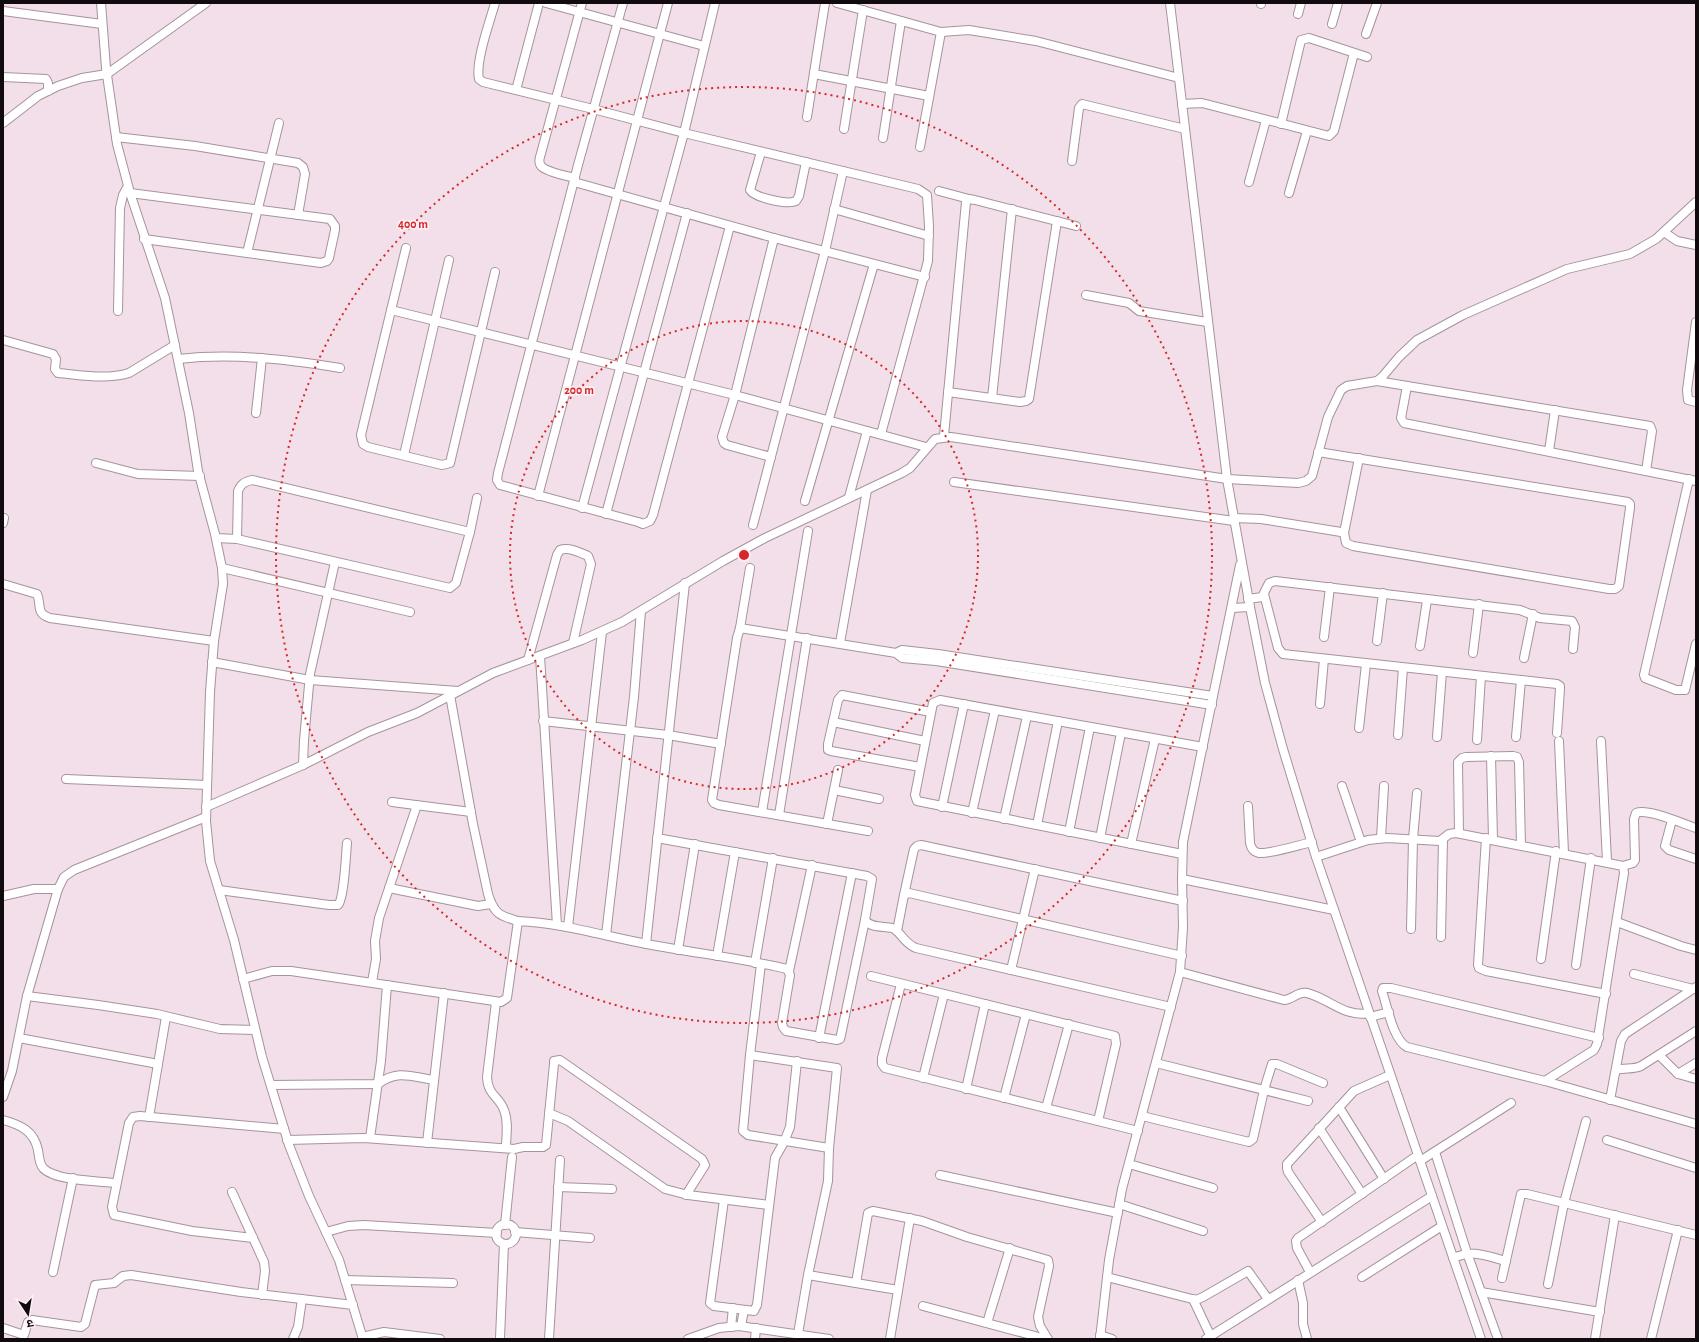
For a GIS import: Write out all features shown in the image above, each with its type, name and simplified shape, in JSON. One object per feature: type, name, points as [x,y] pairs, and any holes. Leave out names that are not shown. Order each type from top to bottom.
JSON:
[{"type":"street","points":[[101,3],[107,74],[116,137],[129,189],[144,239],[165,298],[189,413],[200,476],[222,568],[223,584],[212,662],[206,807],[210,861],[287,1140],[309,1196],[339,1260],[363,1338],[372,1334],[390,1333],[440,1339]]},
{"type":"street","points":[[3,123],[38,96],[58,86],[82,78],[107,74],[206,3]]},
{"type":"street","points":[[495,3],[479,64],[479,79],[483,82],[761,152],[844,171],[923,192],[927,195],[929,236],[928,261],[925,277],[881,434]]},
{"type":"street","points":[[516,90],[538,3]]},
{"type":"street","points":[[546,3],[704,46]]},
{"type":"street","points":[[582,3],[539,162],[541,167],[574,180],[663,207],[774,238],[925,277]]},
{"type":"street","points":[[623,3],[574,180],[497,480],[500,486],[643,524],[650,521],[653,515],[730,226]]},
{"type":"street","points":[[538,496],[668,3]]},
{"type":"street","points":[[582,508],[684,133],[715,3]]},
{"type":"street","points":[[807,117],[826,3]]},
{"type":"street","points":[[837,3],[941,32],[969,30],[1036,41],[1179,78]]},
{"type":"street","points":[[1112,1339],[1100,1337],[1107,1276],[1119,1204],[1180,972],[1182,956],[1183,901],[1182,854],[1241,561],[1239,518],[1230,480],[1207,322],[1185,128],[1189,103],[1179,78],[1170,3]]},
{"type":"street","points":[[1298,14],[1301,3]]},
{"type":"street","points":[[1332,24],[1338,3]]},
{"type":"street","points":[[1366,34],[1377,3]]},
{"type":"street","points":[[844,129],[862,10]]},
{"type":"street","points":[[3,11],[102,24]]},
{"type":"street","points":[[883,138],[901,21]]},
{"type":"street","points":[[920,147],[941,32]]},
{"type":"street","points":[[1281,124],[1301,40],[1308,38],[1367,57]]},
{"type":"street","points":[[1189,103],[1266,120],[1325,136],[1332,134],[1354,53]]},
{"type":"street","points":[[814,74],[929,96]]},
{"type":"street","points":[[3,77],[46,78],[48,83],[48,91]]},
{"type":"street","points":[[1072,161],[1079,108],[1082,104],[1185,128]]},
{"type":"street","points":[[1249,182],[1266,120]]},
{"type":"street","points":[[247,253],[279,123]]},
{"type":"street","points":[[1289,193],[1307,131]]},
{"type":"street","points":[[116,137],[195,146],[298,163],[303,167],[305,174],[305,182],[298,215]]},
{"type":"street","points":[[761,152],[750,190],[752,194],[765,198],[791,203],[796,201],[799,196],[806,162]]},
{"type":"street","points":[[753,525],[825,251],[844,171]]},
{"type":"street","points":[[118,311],[120,208],[122,195],[129,189],[330,219],[333,222],[335,230],[329,258],[321,263],[144,239]]},
{"type":"street","points":[[939,190],[1076,226]]},
{"type":"street","points":[[944,436],[965,206],[969,199]]},
{"type":"street","points":[[1377,381],[1417,340],[1463,314],[1567,269],[1630,254],[1660,235],[1696,202]]},
{"type":"street","points":[[834,209],[929,236]]},
{"type":"street","points":[[992,398],[1012,209]]},
{"type":"street","points":[[606,514],[687,213]]},
{"type":"street","points":[[948,392],[1020,402],[1029,399],[1057,221]]},
{"type":"street","points":[[1660,235],[1677,241],[1696,245]]},
{"type":"street","points":[[771,456],[724,443],[722,437],[735,394],[774,238]]},
{"type":"street","points":[[406,248],[361,435],[363,444],[368,446],[442,465],[450,463],[496,272]]},
{"type":"street","points":[[404,455],[449,260]]},
{"type":"street","points":[[805,501],[874,264]]},
{"type":"street","points":[[1086,295],[1128,303],[1139,311],[1207,322]]},
{"type":"street","points":[[391,310],[735,394],[926,447]]},
{"type":"street","points":[[1696,327],[1687,396],[1688,400],[1696,402]]},
{"type":"street","points":[[3,340],[53,354],[56,359],[55,369],[58,373],[100,377],[121,376],[129,373],[175,345]]},
{"type":"street","points":[[178,359],[200,356],[282,359],[340,368]]},
{"type":"street","points":[[256,413],[262,358]]},
{"type":"street","points":[[206,807],[303,765],[363,734],[418,713],[493,673],[602,632],[641,611],[685,583],[772,534],[849,497],[867,490],[910,468],[926,447],[935,439],[944,436],[1230,480],[1298,483],[1306,481],[1312,476],[1315,470],[1318,452],[1328,417],[1341,390],[1347,386],[1377,381],[1650,426],[1652,430],[1646,470]]},
{"type":"street","points":[[1407,386],[1401,418],[1404,423],[1692,480],[1644,675],[1645,678],[1676,690],[1685,690],[1696,644]]},
{"type":"street","points":[[1548,451],[1555,410]]},
{"type":"street","points":[[849,497],[867,431]]},
{"type":"street","points":[[1318,452],[1359,458],[1628,502],[1630,504],[1630,508],[1619,586],[1615,589],[1601,587],[1353,546],[1346,543],[1344,533],[1359,458]]},
{"type":"street","points":[[96,463],[138,474],[200,476]]},
{"type":"street","points":[[237,539],[238,491],[244,482],[252,480],[470,532]]},
{"type":"street","points":[[954,482],[1239,518],[1344,533]]},
{"type":"street","points":[[840,643],[867,490]]},
{"type":"street","points":[[216,538],[237,539],[450,588],[456,583],[470,532],[477,498]]},
{"type":"street","points":[[762,812],[808,531]]},
{"type":"street","points":[[528,660],[557,555],[560,550],[564,548],[588,556],[591,564],[573,643]]},
{"type":"street","points":[[1241,561],[1255,599],[1280,652],[1288,655],[1557,684],[1560,686],[1558,737],[1564,853]]},
{"type":"street","points":[[303,765],[310,680],[335,562]]},
{"type":"street","points":[[222,568],[410,612]]},
{"type":"street","points":[[750,568],[737,638],[712,800],[714,803],[719,805],[868,831]]},
{"type":"street","points":[[1232,608],[1255,599],[1269,582],[1272,581],[1383,593],[1427,600],[1479,604],[1520,610],[1540,618],[1572,621],[1575,627],[1573,649]]},
{"type":"street","points":[[646,944],[685,583]]},
{"type":"street","points":[[3,584],[38,594],[40,611],[43,615],[50,618],[214,641]]},
{"type":"street","points":[[1324,637],[1330,587]]},
{"type":"street","points":[[1377,641],[1383,593]]},
{"type":"street","points":[[1255,599],[1272,709],[1312,842],[1322,855],[1334,910],[1371,1015],[1390,1075],[1425,1156],[1461,1255],[1481,1339]]},
{"type":"street","points":[[1420,646],[1427,600]]},
{"type":"street","points":[[1473,653],[1479,604]]},
{"type":"street","points":[[606,935],[630,731],[641,611]]},
{"type":"street","points":[[1524,658],[1533,614]]},
{"type":"street","points":[[740,628],[896,653],[902,650],[937,658],[1085,681],[1134,693],[1212,705]]},
{"type":"street","points":[[568,927],[602,632]]},
{"type":"street","points":[[779,815],[807,638]]},
{"type":"street","points":[[540,656],[557,925]]},
{"type":"street","points":[[1320,704],[1324,659]]},
{"type":"street","points":[[212,662],[310,680],[459,691]]},
{"type":"street","points":[[1359,728],[1366,664]]},
{"type":"street","points":[[1398,735],[1403,668]]},
{"type":"street","points":[[1437,737],[1442,672]]},
{"type":"street","points":[[1477,740],[1481,676]]},
{"type":"street","points":[[1516,737],[1521,680]]},
{"type":"street","points":[[1085,681],[1135,684],[1213,696]]},
{"type":"street","points":[[1134,693],[1135,684]]},
{"type":"street","points":[[450,695],[471,812],[491,904],[501,916],[518,921],[557,925],[646,944],[758,963],[787,969],[789,971]]},
{"type":"street","points":[[920,767],[828,750],[827,747],[838,700],[842,695],[931,712]]},
{"type":"street","points":[[1182,854],[921,802],[916,798],[925,741],[933,704],[940,700],[1203,747]]},
{"type":"street","points":[[942,807],[964,704]]},
{"type":"street","points":[[972,812],[995,710]]},
{"type":"street","points":[[1004,819],[1027,716]]},
{"type":"street","points":[[543,721],[668,735],[721,744]]},
{"type":"street","points":[[1037,825],[1058,721]]},
{"type":"street","points":[[833,722],[925,741]]},
{"type":"street","points":[[1069,832],[1090,727]]},
{"type":"street","points":[[1100,838],[1121,732]]},
{"type":"street","points":[[1131,844],[1155,739]]},
{"type":"street","points":[[1601,741],[1607,861]]},
{"type":"street","points":[[1491,756],[1490,839],[1478,965],[1479,968],[1482,970],[1606,994]]},
{"type":"street","points":[[1459,833],[1458,762],[1462,758],[1466,757],[1517,756],[1521,845]]},
{"type":"street","points":[[827,824],[838,770]]},
{"type":"street","points":[[66,779],[207,785]]},
{"type":"street","points":[[1342,786],[1361,842]]},
{"type":"street","points":[[1381,838],[1384,786]]},
{"type":"street","points":[[834,790],[878,799]]},
{"type":"street","points":[[1411,929],[1413,839],[1417,793]]},
{"type":"street","points":[[392,802],[471,812]]},
{"type":"street","points":[[372,982],[376,960],[376,941],[379,918],[417,805]]},
{"type":"street","points":[[1248,806],[1250,843],[1254,852],[1265,853],[1312,842]]},
{"type":"street","points":[[1322,855],[1361,842],[1381,838],[1436,841],[1443,839],[1449,834],[1459,833],[1607,861],[1623,866],[1633,863],[1635,860],[1634,819],[1636,813],[1643,812],[1696,828]]},
{"type":"street","points":[[3,1097],[12,1071],[27,996],[58,889],[64,877],[74,870],[206,817]]},
{"type":"street","points":[[1672,820],[1665,846],[1669,850],[1696,859]]},
{"type":"street","points":[[657,838],[812,865],[867,876],[872,879],[841,1035],[840,1039],[837,1040],[786,1031],[782,1023],[790,975],[789,971],[812,865]]},
{"type":"street","points":[[1441,937],[1443,839]]},
{"type":"street","points":[[219,890],[338,905],[342,890],[347,843]]},
{"type":"street","points":[[678,950],[695,844]]},
{"type":"street","points":[[898,931],[914,849],[917,846],[1183,901]]},
{"type":"street","points":[[717,956],[735,852]]},
{"type":"street","points":[[1541,959],[1556,852]]},
{"type":"street","points":[[773,858],[758,963],[743,1131],[748,1135],[784,1142],[829,1148]]},
{"type":"street","points":[[1576,965],[1591,858]]},
{"type":"street","points":[[1545,1081],[1594,1050],[1598,1044],[1624,873],[1623,866]]},
{"type":"street","points":[[1011,970],[1034,869]]},
{"type":"street","points":[[819,1038],[852,873]]},
{"type":"street","points":[[1182,879],[1334,910]]},
{"type":"street","points":[[389,888],[478,906],[491,904]]},
{"type":"street","points":[[3,896],[34,889],[58,889]]},
{"type":"street","points":[[904,895],[914,893],[1182,956]]},
{"type":"street","points":[[865,920],[867,923],[898,931],[905,941],[916,948],[1171,1007]]},
{"type":"street","points":[[243,979],[272,972],[291,971],[387,984],[496,1002],[507,998],[518,921]]},
{"type":"street","points":[[1617,922],[1681,946],[1696,950]]},
{"type":"street","points":[[1180,972],[1284,1000],[1299,994],[1308,994],[1338,1008],[1359,1014],[1371,1015],[1386,1012]]},
{"type":"street","points":[[1634,974],[1695,988]]},
{"type":"street","points":[[871,976],[1115,1036],[1116,1044],[1098,1121]]},
{"type":"street","points":[[370,1138],[381,1061],[387,984]]},
{"type":"street","points":[[901,984],[882,1064],[885,1068],[1138,1131]]},
{"type":"street","points":[[1599,1038],[1386,987],[1382,991],[1386,1012],[1397,1036],[1403,1045],[1407,1047],[1545,1081],[1696,1124]]},
{"type":"street","points":[[1610,1100],[1621,1041],[1625,1034],[1695,988]]},
{"type":"street","points":[[428,1143],[444,993]]},
{"type":"street","points":[[923,1078],[944,994]]},
{"type":"street","points":[[27,996],[98,1005],[166,1017],[220,1029],[256,1030]]},
{"type":"street","points":[[496,1002],[487,1077],[488,1087],[504,1108],[507,1121],[506,1148]]},
{"type":"street","points":[[966,1089],[985,1004]]},
{"type":"street","points":[[1004,1098],[1026,1014]]},
{"type":"street","points":[[149,1117],[166,1017]]},
{"type":"street","points":[[1046,1108],[1068,1024]]},
{"type":"street","points":[[1616,1070],[1623,1068],[1637,1068],[1696,1031]]},
{"type":"street","points":[[19,1038],[158,1064]]},
{"type":"street","points":[[750,1055],[837,1068],[825,1203],[808,1275],[798,1334]]},
{"type":"street","points":[[1659,1055],[1678,1074],[1696,1079]]},
{"type":"street","points":[[287,1140],[370,1138],[514,1149],[523,1146],[542,1148],[545,1146],[554,1061],[560,1060],[702,1159],[705,1165],[686,1195]]},
{"type":"street","points":[[724,1200],[710,1300],[712,1305],[754,1311],[757,1305],[775,1158],[784,1142],[790,1126],[797,1062]]},
{"type":"street","points":[[1678,1074],[1696,1062]]},
{"type":"street","points":[[1156,1063],[1308,1101]]},
{"type":"street","points":[[1142,1116],[1249,1142],[1253,1139],[1264,1090],[1271,1066],[1274,1063],[1323,1083]]},
{"type":"street","points":[[271,1085],[378,1084],[387,1077],[397,1075],[434,1080]]},
{"type":"street","points":[[1322,1222],[1286,1168],[1287,1164],[1358,1088],[1390,1075]]},
{"type":"street","points":[[1310,1272],[1297,1248],[1296,1242],[1384,1179],[1425,1156],[1511,1103]]},
{"type":"street","points":[[1339,1107],[1384,1179]]},
{"type":"street","points":[[549,1112],[568,1121],[665,1190],[686,1195],[769,1205]]},
{"type":"street","points":[[253,1238],[192,1231],[117,1217],[113,1213],[112,1207],[130,1119],[136,1116],[284,1129]]},
{"type":"street","points":[[3,1120],[19,1125],[31,1134],[38,1148],[40,1161],[43,1168],[54,1174],[73,1178],[116,1183]]},
{"type":"street","points":[[1548,1284],[1564,1203],[1586,1122]]},
{"type":"street","points":[[1320,1128],[1362,1194]]},
{"type":"street","points":[[1606,1140],[1696,1168]]},
{"type":"street","points":[[1425,1156],[1432,1196],[1442,1226],[1461,1255],[1481,1292],[1498,1339]]},
{"type":"street","points":[[505,1225],[512,1157]]},
{"type":"street","points":[[549,1339],[554,1235],[560,1160]]},
{"type":"street","points":[[1129,1164],[1212,1188]]},
{"type":"street","points":[[940,1175],[1118,1213]]},
{"type":"street","points":[[53,1272],[73,1178]]},
{"type":"street","points":[[558,1186],[612,1189]]},
{"type":"street","points":[[232,1192],[264,1262],[265,1271],[262,1295]]},
{"type":"street","points":[[1502,1278],[1521,1194],[1527,1194],[1696,1235]]},
{"type":"street","points":[[1193,1299],[1208,1337],[1432,1196]]},
{"type":"street","points":[[1119,1204],[1203,1231]]},
{"type":"street","points":[[856,1283],[868,1213],[873,1211],[934,1224],[967,1236],[1044,1257],[1048,1260],[1050,1263],[1038,1317],[1040,1326],[1047,1339]]},
{"type":"street","points":[[1596,1339],[1615,1215]]},
{"type":"street","points":[[890,1339],[910,1218]]},
{"type":"street","points":[[326,1232],[348,1226],[364,1225],[497,1233]]},
{"type":"street","points":[[505,1225],[512,1226],[515,1232],[513,1241],[504,1244],[497,1239],[497,1233],[500,1228],[505,1225]]},
{"type":"street","points":[[1362,1277],[1442,1226]]},
{"type":"street","points":[[1651,1339],[1678,1230]]},
{"type":"street","points":[[515,1232],[590,1238]]},
{"type":"street","points":[[500,1338],[504,1244]]},
{"type":"street","points":[[986,1323],[1010,1248]]},
{"type":"street","points":[[1461,1255],[1506,1261]]},
{"type":"street","points":[[1107,1276],[1193,1299],[1200,1299],[1248,1271],[1268,1299]]},
{"type":"street","points":[[3,1328],[24,1337],[28,1322],[32,1320],[81,1327],[83,1326],[95,1285],[114,1284],[127,1275],[262,1295],[353,1305]]},
{"type":"street","points":[[808,1275],[898,1290]]},
{"type":"street","points":[[345,1280],[453,1283]]},
{"type":"street","points":[[1298,1280],[1303,1303],[1302,1324],[1307,1339]]},
{"type":"street","points":[[1481,1292],[1600,1312]]},
{"type":"street","points":[[293,1339],[298,1327],[302,1299]]},
{"type":"street","points":[[923,1306],[1047,1339]]},
{"type":"street","points":[[731,1327],[733,1308]]},
{"type":"street","points":[[741,1326],[744,1310]]},
{"type":"street","points":[[688,1339],[719,1328],[741,1326],[798,1334],[810,1338],[829,1339]]},
{"type":"street","points":[[755,1339],[756,1328]]}]
